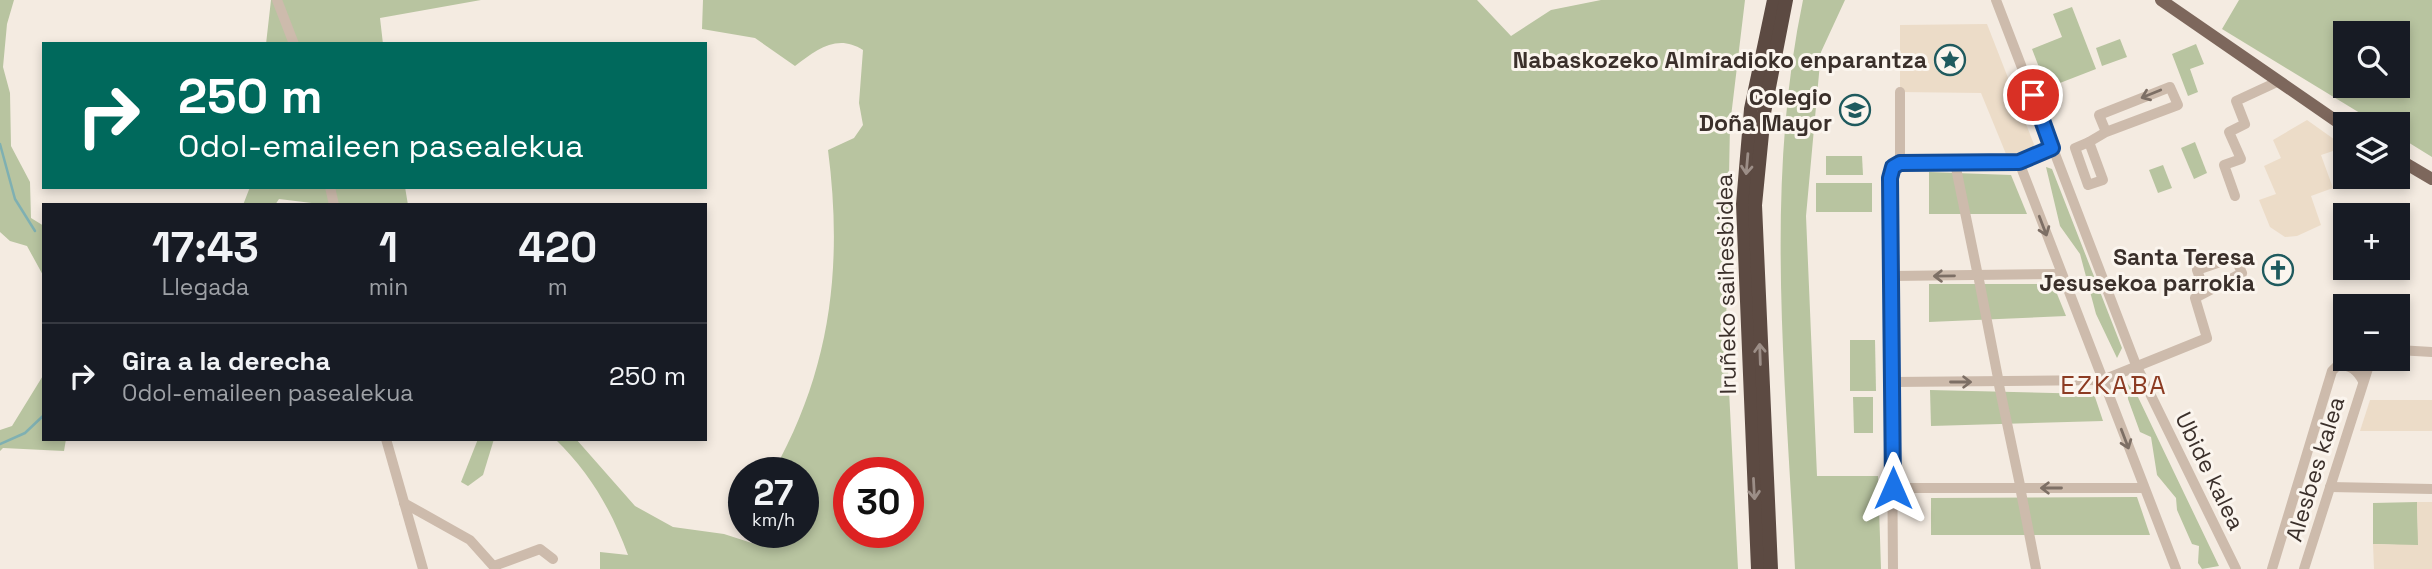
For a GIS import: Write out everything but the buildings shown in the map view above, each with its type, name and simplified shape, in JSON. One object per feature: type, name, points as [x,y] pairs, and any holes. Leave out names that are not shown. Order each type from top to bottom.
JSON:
[{"type":"highway","name":"Iruñeko saihesbidea","points":[[1758,569],[1743,204],[1751,109],[1773,0]]},
{"type":"highway","name":"Iruñeko saihesbidea","points":[[1771,569],[1755,205],[1764,113],[1786,0]]},
{"type":"main road","points":[[2161,0],[2333,119]]},
{"type":"main road","points":[[2410,166],[2432,179]]},
{"type":"street","points":[[277,0],[293,42]]},
{"type":"street","name":"Ubide kalea","points":[[1996,0],[2136,365],[2236,569]]},
{"type":"street","points":[[2235,196],[2224,164],[2241,159],[2230,132],[2245,124],[2236,101],[2277,82]]},
{"type":"street","points":[[2088,142],[2103,180],[2088,185],[2075,148],[2106,132],[2178,106],[2170,87],[2099,115],[2106,132]]},
{"type":"street","points":[[1899,92],[1900,163]]},
{"type":"street","points":[[1893,569],[1890,178],[1893,167],[1900,163],[2019,162],[2052,148]]},
{"type":"street","points":[[2019,162],[2176,569]]},
{"type":"street","points":[[1956,168],[2036,569]]},
{"type":"street","points":[[2063,175],[2082,168]]},
{"type":"street","points":[[1893,382],[2103,380],[2207,338],[2195,298],[2242,273],[2235,257],[2197,270],[2205,292]]},
{"type":"street","points":[[1892,276],[2062,274]]},
{"type":"street","points":[[2410,351],[2432,352]]},
{"type":"street","name":"Alesbes kalea","points":[[2272,569],[2333,371]]},
{"type":"street","name":"Alesbes kalea","points":[[2358,371],[2363,381]]},
{"type":"street","name":"Alesbes kalea","points":[[2304,569],[2367,371]]},
{"type":"street","points":[[387,441],[423,569]]},
{"type":"street","points":[[2330,487],[2432,489]]},
{"type":"street","points":[[1893,488],[2144,488]]},
{"type":"street","points":[[404,503],[470,540],[495,568],[540,549],[553,559]]},
{"type":"green space","points":[[0,0],[14,0],[7,24],[3,67],[10,93],[11,146],[30,182],[31,218],[42,225],[42,273],[27,246],[10,241],[0,232]]},
{"type":"green space","points":[[271,0],[481,0],[380,18],[383,42],[266,42]]},
{"type":"green space","points":[[703,0],[1477,0],[1511,36],[1551,10],[1601,0],[1745,0],[1730,125],[1726,330],[1738,569],[600,569],[600,552],[628,555],[598,492],[579,465],[557,441],[578,441],[635,506],[673,527],[728,535],[728,548],[819,548],[819,457],[781,457],[808,395],[828,316],[834,235],[828,150],[854,138],[863,125],[859,103],[863,50],[853,45],[836,43],[819,49],[795,66],[755,38],[702,29]]},
{"type":"green space","points":[[1803,0],[1845,0],[1821,52],[1806,216],[1817,476],[1878,476],[1881,569],[1795,569],[1783,355],[1781,213],[1791,71]]},
{"type":"green space","points":[[2239,0],[2432,0],[2432,157],[2410,143],[2410,112],[2358,112],[2335,98],[2410,98],[2410,21],[2333,21],[2333,97],[2222,29]]},
{"type":"green space","points":[[2072,7],[2096,69],[2047,88],[2032,49],[2062,37],[2053,14]]},
{"type":"green space","points":[[2120,39],[2127,57],[2102,66],[2096,48]]},
{"type":"green space","points":[[2196,44],[2204,64],[2190,69],[2198,92],[2188,96],[2172,54]]},
{"type":"green space","points":[[2195,142],[2207,173],[2194,179],[2181,148]]},
{"type":"green space","points":[[1826,156],[1862,156],[1863,175],[1826,175]]},
{"type":"green space","points":[[2163,165],[2172,188],[2158,193],[2149,170]]},
{"type":"green space","points":[[2046,167],[2052,169],[2122,348],[2117,358],[2096,314],[2080,254],[2060,226]]},
{"type":"green space","points":[[1929,172],[2011,175],[2027,214],[1929,214]]},
{"type":"green space","points":[[1816,183],[1872,183],[1872,212],[1816,212]]},
{"type":"green space","points":[[249,189],[405,189],[408,203],[312,203],[279,199],[276,203],[244,203]]},
{"type":"green space","points":[[1929,284],[2053,284],[2066,316],[1929,322]]},
{"type":"green space","points":[[1850,340],[1875,340],[1876,391],[1850,391]]},
{"type":"green space","points":[[42,377],[42,441],[66,441],[64,451],[3,448],[0,451],[0,430],[12,426]]},
{"type":"green space","points":[[2127,383],[2137,395],[2219,566],[2202,569],[2198,563],[2199,546],[2192,544],[2177,510],[2176,498],[2157,475],[2151,437],[2140,432],[2128,399]]},
{"type":"green space","points":[[1930,390],[2094,394],[2103,421],[1931,426]]},
{"type":"green space","points":[[1853,397],[1873,397],[1873,433],[1854,433]]},
{"type":"green space","points":[[477,441],[493,441],[483,475],[468,486],[461,482]]},
{"type":"green space","points":[[2137,497],[2150,535],[1931,535],[1931,498]]},
{"type":"green space","points":[[2417,502],[2418,532],[2432,533],[2432,569],[2398,545],[2373,544],[2373,503]]},
{"type":"shaded area","name":"Nabaskozeko Almiradioko enparantza","points":[[1987,24],[2035,147],[2015,155],[2006,154],[1981,93],[1900,92],[1900,25]]},
{"type":"shaded area","points":[[2307,120],[2333,138],[2333,151],[2321,155],[2333,188],[2311,196],[2321,225],[2297,236],[2285,237],[2270,227],[2259,200],[2276,194],[2264,166],[2281,158],[2273,140]]},
{"type":"shaded area","points":[[2370,400],[2432,400],[2432,431],[2360,431]]},
{"type":"shaded area","points":[[2417,502],[2432,502],[2432,569],[2374,569],[2373,544],[2418,545]]},
{"type":"waterway","points":[[0,144],[15,199],[35,231]]},
{"type":"waterway","points":[[0,444],[25,433],[42,417]]},
{"type":"place","name":"Nabaskozeko Almiradioko enparantza","points":[[1950,60]]},
{"type":"place","name":"Colegio Doña Mayor","points":[[1855,110]]},
{"type":"place","name":"Santa Teresa Jesusekoa parrokia","points":[[2278,270]]},
{"type":"district","name":"EZKABA","points":[[2114,385]]},
{"type":"route","points":[[1893,488],[1890,178],[1893,167],[1900,163],[2019,162],[2052,148],[2033,95]]}]
